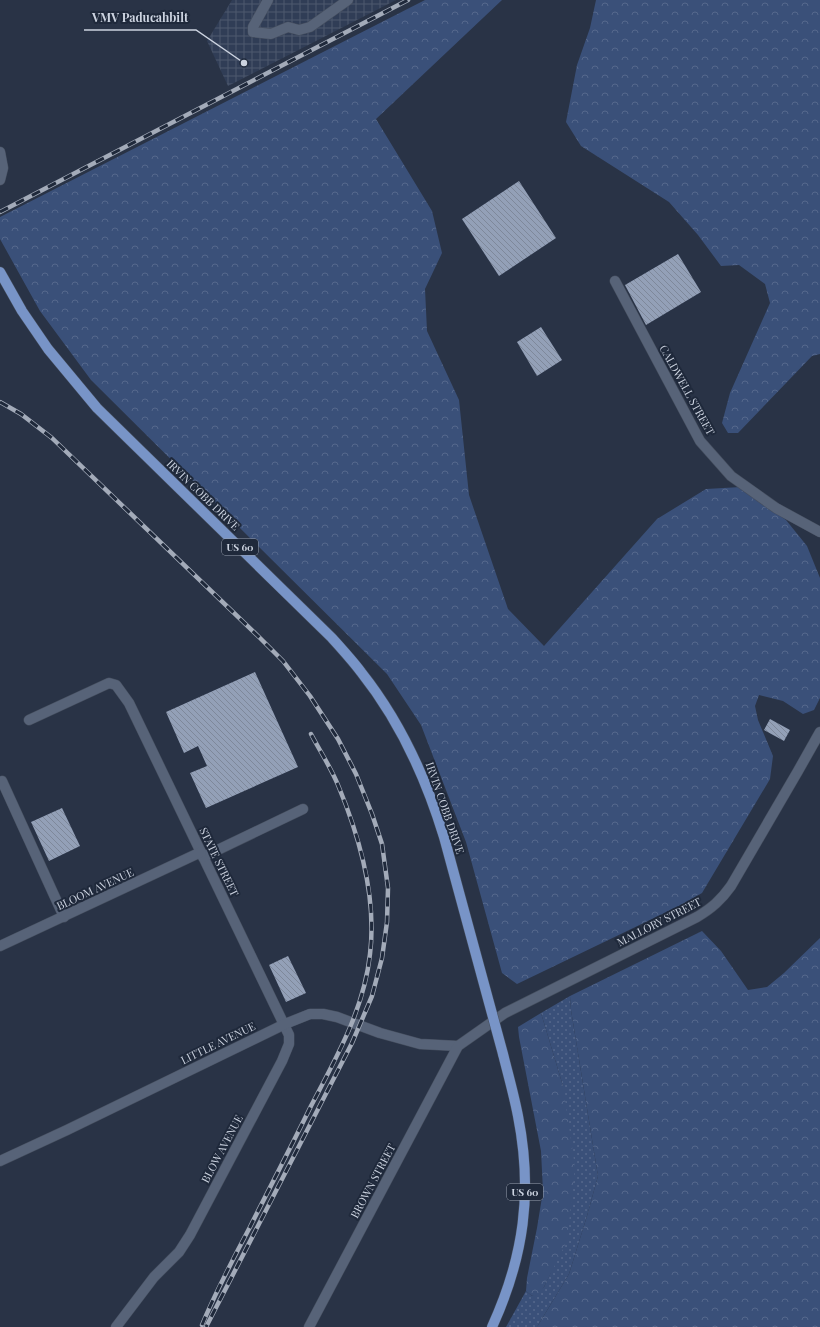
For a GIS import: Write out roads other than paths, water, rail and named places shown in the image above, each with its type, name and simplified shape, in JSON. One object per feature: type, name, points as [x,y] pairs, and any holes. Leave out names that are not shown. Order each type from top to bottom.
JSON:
[{"type":"main road","name":"IRVIN COBB DRIVE","points":[[1,274],[22,311],[48,349],[97,408],[326,631],[361,672],[388,710],[404,737],[429,794],[444,838],[514,1096],[522,1143],[525,1170],[523,1226],[518,1254],[510,1282],[492,1327]]},
{"type":"street","points":[[268,0],[253,27],[253,32],[270,34],[288,27],[299,30],[310,26],[348,0]]},
{"type":"street","points":[[0,152],[3,168],[0,180]]},
{"type":"street","name":"CALDWELL STREET","points":[[616,281],[700,441],[731,476],[776,508],[820,532]]},
{"type":"street","name":"STATE STREET","points":[[29,720],[108,683],[116,685],[129,703],[285,1024]]},
{"type":"street","name":"MALLORY STREET","points":[[458,1046],[505,1013],[711,909],[722,898],[734,881],[820,732]]},
{"type":"street","points":[[2,781],[64,917]]},
{"type":"street","name":"BLOOM AVENUE","points":[[0,946],[303,809]]},
{"type":"street","name":"LITTLE AVENUE","points":[[0,1161],[74,1127],[285,1024],[310,1014],[323,1014],[336,1017],[380,1034],[420,1044],[458,1046]]},
{"type":"street","name":"BLOW AVENUE","points":[[116,1327],[154,1277],[179,1252],[190,1235],[282,1061],[289,1044],[289,1035],[285,1024]]},
{"type":"street","name":"BROWN STREET","points":[[309,1327],[458,1046]]},
{"type":"railway","points":[[0,212],[408,0]]},
{"type":"railway","points":[[0,402],[21,414],[52,438],[283,661],[310,696],[338,739],[356,774],[382,844],[388,888],[387,922],[382,958],[372,996],[352,1043],[206,1327]]},
{"type":"railway","points":[[202,1325],[225,1275],[348,1033],[362,995],[367,975],[372,933],[369,889],[365,868],[360,847],[338,785],[311,734]]},
{"type":"place","name":"VMV Paducahbilt","points":[[244,63]]}]
